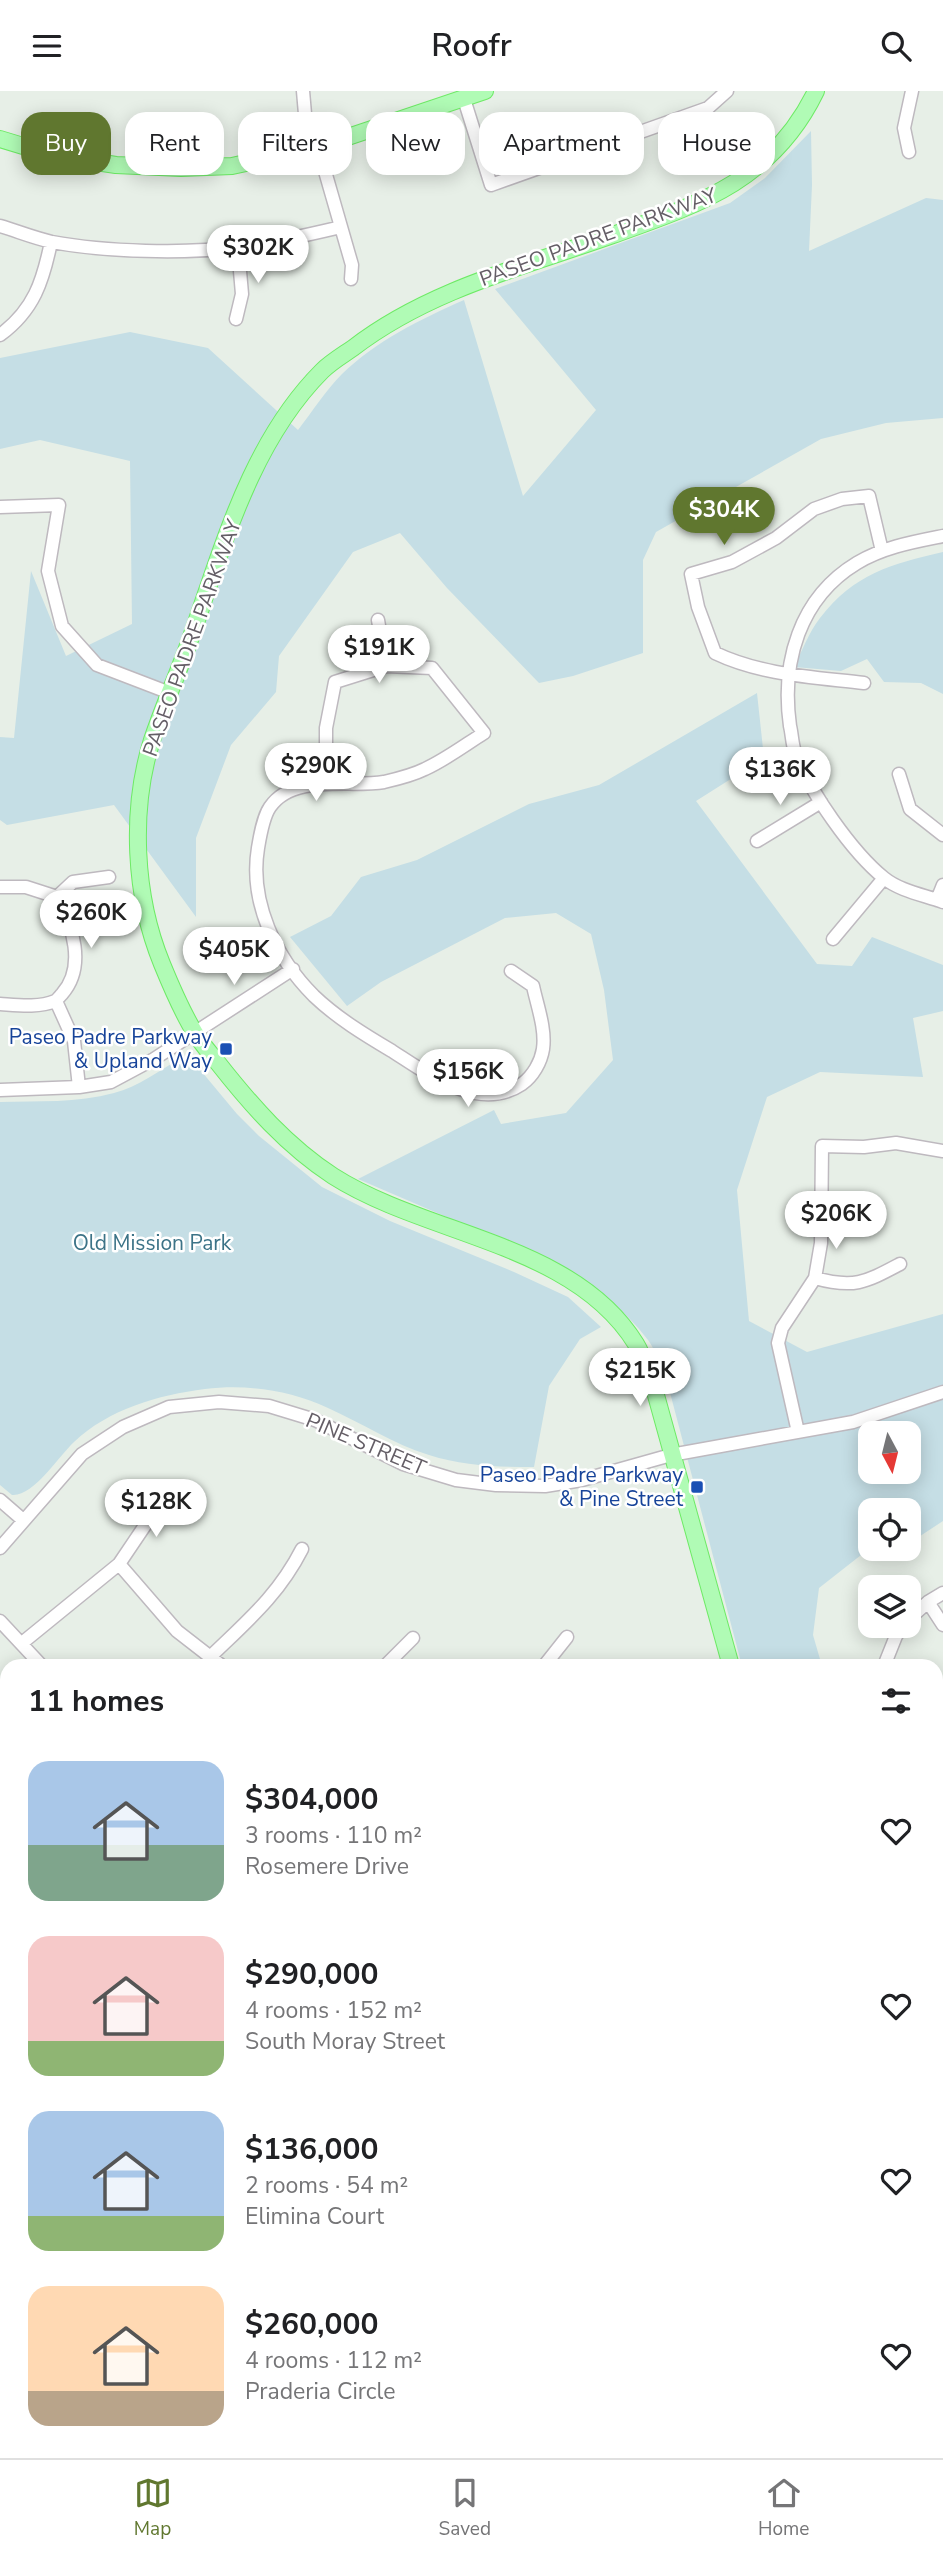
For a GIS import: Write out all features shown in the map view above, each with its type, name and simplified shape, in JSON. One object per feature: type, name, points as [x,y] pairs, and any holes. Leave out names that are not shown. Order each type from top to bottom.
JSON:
[{"type":"main road","points":[[352,136],[485,91]]},
{"type":"main road","name":"PASEO PADRE PARKWAY","points":[[729,1659],[654,1388],[639,1352],[610,1311],[576,1283],[529,1259],[394,1207],[332,1175],[275,1130],[194,1032],[160,960],[145,905],[138,827],[142,786],[152,741],[246,488],[278,425],[323,370],[376,330],[450,292],[686,209],[726,190],[770,156],[802,118],[816,91]]},
{"type":"main road","points":[[0,139],[56,156],[116,165],[181,168],[238,165]]},
{"type":"street","points":[[303,91],[305,112]]},
{"type":"street","points":[[464,99],[491,185],[708,107],[727,91]]},
{"type":"street","points":[[909,152],[904,128],[912,91]]},
{"type":"street","points":[[326,175],[352,265],[351,279]]},
{"type":"street","points":[[0,226],[51,241],[110,249],[170,250],[238,248],[341,227]]},
{"type":"street","points":[[0,335],[13,325],[35,299],[51,241]]},
{"type":"street","points":[[236,319],[242,294],[238,248]]},
{"type":"street","points":[[864,683],[787,674],[738,664],[715,653],[698,607],[691,574],[732,562],[776,538],[814,509],[842,499],[869,496],[882,551]]},
{"type":"street","points":[[0,507],[59,505],[48,571],[62,626],[97,665],[170,693]]},
{"type":"street","points":[[943,536],[904,543],[882,551],[831,583],[816,601],[796,640],[787,674],[788,712],[794,750],[821,802],[849,840],[884,878],[904,889],[940,901],[943,885]]},
{"type":"street","points":[[378,620],[386,666]]},
{"type":"street","points":[[326,784],[326,728],[335,682],[386,666],[432,668],[484,733],[425,769],[384,782],[326,784],[288,790],[269,808],[256,863],[257,890],[262,913],[269,931],[314,996],[352,1026],[422,1070],[464,1091],[498,1095],[528,1080],[538,1065],[544,1048],[533,986],[511,971]]},
{"type":"street","points":[[899,774],[910,809],[943,835]]},
{"type":"street","points":[[757,841],[821,802]]},
{"type":"street","points":[[57,898],[73,882],[109,877]]},
{"type":"street","points":[[833,939],[884,878]]},
{"type":"street","points":[[0,887],[26,887],[57,898],[67,915],[77,964],[72,983],[56,1001],[32,1005],[0,1005]]},
{"type":"street","points":[[0,1090],[79,1087],[111,1081],[154,1059],[293,969]]},
{"type":"street","points":[[56,1001],[74,1041],[79,1087]]},
{"type":"street","points":[[798,1432],[778,1343],[782,1328],[816,1278],[821,1243],[822,1146],[864,1147],[896,1143],[943,1151]]},
{"type":"street","points":[[816,1278],[841,1285],[869,1280],[900,1263]]},
{"type":"street","name":"PINE STREET","points":[[0,1548],[82,1454],[123,1427],[169,1408],[219,1402],[269,1406],[315,1420],[404,1464],[456,1480],[496,1485],[545,1486],[582,1480],[671,1455],[853,1422],[943,1392]]},
{"type":"street","points":[[0,1500],[23,1520]]},
{"type":"street","points":[[22,1643],[119,1564],[148,1521],[164,1507],[181,1500]]},
{"type":"street","points":[[119,1564],[177,1631],[209,1658],[265,1605],[290,1572],[302,1549]]},
{"type":"street","points":[[921,1608],[943,1593]]},
{"type":"street","points":[[928,1602],[943,1625]]},
{"type":"street","points":[[0,1621],[36,1659]]},
{"type":"street","points":[[550,1659],[567,1637]]},
{"type":"street","points":[[392,1659],[413,1638]]},
{"type":"street","points":[[887,1659],[895,1638]]},
{"type":"green space","points":[[811,131],[809,251],[926,198],[943,200],[943,418],[886,423],[821,439],[656,532],[643,560],[643,653],[573,676],[539,683],[447,588],[400,533],[353,552],[279,656],[276,692],[231,745],[196,838],[196,917],[114,805],[7,825],[0,820],[0,737],[14,738],[31,571],[66,656],[132,624],[130,461],[40,440],[0,449],[0,358],[130,332],[208,348],[298,430],[330,387],[369,351],[464,300],[523,496],[596,410],[495,289],[730,203],[768,175],[775,175],[775,168]]},
{"type":"green space","points":[[943,552],[943,694],[921,683],[884,682],[867,659],[841,671],[794,667],[816,623],[846,591],[875,573]]},
{"type":"green space","points":[[757,693],[764,758],[696,801],[817,964],[852,966],[872,937],[943,965],[943,1011],[913,1018],[923,1077],[820,1072],[767,1097],[737,1190],[749,1321],[807,1352],[943,1314],[943,1521],[921,1535],[921,1498],[858,1498],[858,1557],[819,1588],[813,1635],[820,1659],[740,1659],[668,1385],[651,1345],[627,1316],[591,1286],[551,1262],[358,1179],[494,1110],[501,1124],[566,1113],[613,1060],[604,990],[591,934],[556,913],[505,918],[381,982],[347,1006],[290,937],[331,916],[361,877],[417,860],[529,804],[599,785]]},
{"type":"green space","name":"Old Mission Park","points":[[181,1058],[192,1060],[259,1136],[322,1187],[390,1221],[568,1297],[601,1327],[580,1339],[549,1386],[534,1467],[481,1465],[442,1459],[403,1445],[313,1402],[268,1390],[236,1387],[170,1395],[118,1412],[74,1442],[28,1490],[12,1495],[0,1485],[0,1102],[72,1100],[114,1093],[140,1082]]},
{"type":"place","name":"Paseo Padre Parkway & Upland Way","points":[[226,1049]]},
{"type":"place","name":"Paseo Padre Parkway & Pine Street","points":[[697,1487]]}]
